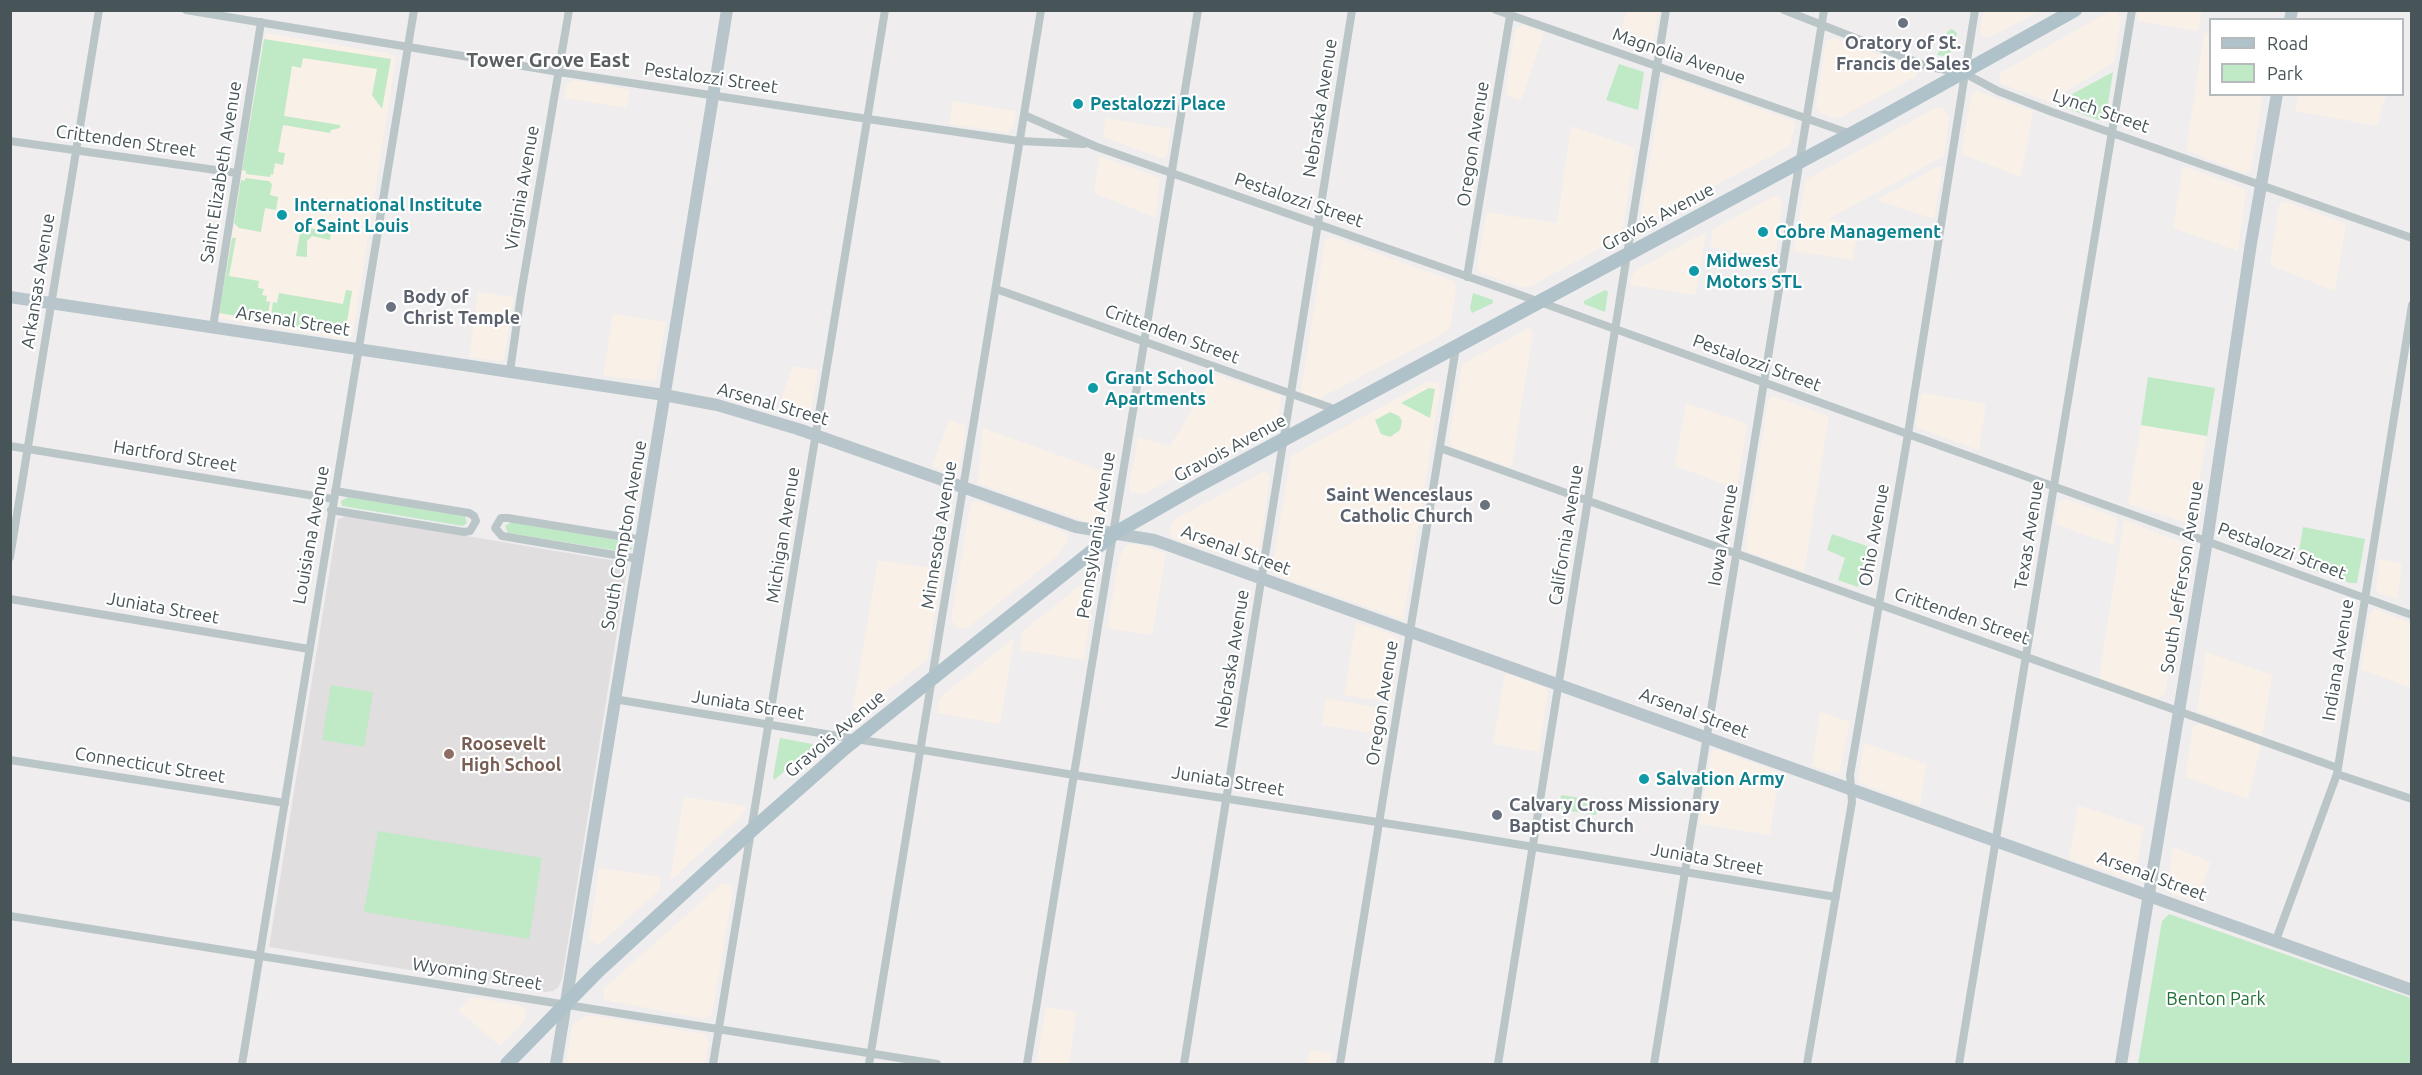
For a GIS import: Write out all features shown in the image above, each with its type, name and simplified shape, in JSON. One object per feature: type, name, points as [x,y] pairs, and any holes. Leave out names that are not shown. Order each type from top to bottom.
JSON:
[{"type":"main road","name":"South Compton Avenue","points":[[556,1065],[726,10]]},
{"type":"main road","name":"Gravois Avenue","points":[[507,1065],[598,971],[752,830],[856,739],[1115,533],[1152,510],[1285,438],[1965,73],[2075,10]]},
{"type":"main road","name":"South Jefferson Avenue","points":[[2121,1065],[2207,541],[2261,184],[2277,96]]},
{"type":"main road","name":"Arsenal Street","points":[[10,297],[510,371],[664,395],[725,408],[816,435],[1076,527],[1147,538],[2149,894],[2412,990]]},
{"type":"street","name":"Arkansas Avenue","points":[[10,557],[99,10]]},
{"type":"street","name":"Pestalozzi Street","points":[[186,10],[559,72],[1019,141],[1091,145]]},
{"type":"street","name":"Louisiana Avenue","points":[[242,1065],[414,10]]},
{"type":"street","name":"Virginia Avenue","points":[[510,371],[569,10]]},
{"type":"street","name":"Michigan Avenue","points":[[713,1065],[885,10]]},
{"type":"street","name":"Minnesota Avenue","points":[[869,1065],[1041,10]]},
{"type":"street","name":"Pennsylvania Avenue","points":[[1027,1065],[1198,10]]},
{"type":"street","name":"Nebraska Avenue","points":[[1184,1065],[1352,10]]},
{"type":"street","name":"Magnolia Avenue","points":[[1496,10],[1851,134]]},
{"type":"street","name":"California Avenue","points":[[1498,1065],[1666,10]]},
{"type":"street","name":"Lynch Street","points":[[1784,10],[1929,67],[1965,73],[1998,91],[2412,238]]},
{"type":"street","name":"Iowa Avenue","points":[[1654,1065],[1824,10]]},
{"type":"street","name":"Ohio Avenue","points":[[1807,1065],[1852,802],[1850,775],[1908,434],[1975,10]]},
{"type":"street","name":"Texas Avenue","points":[[1959,1065],[2132,10]]},
{"type":"street","name":"Oregon Avenue","points":[[1467,277],[1510,16]]},
{"type":"street","name":"Saint Elizabeth Avenue","points":[[213,327],[261,22]]},
{"type":"street","name":"Pestalozzi Street","points":[[1024,115],[1091,145],[1539,302],[2412,615]]},
{"type":"street","name":"Crittenden Street","points":[[10,141],[237,173]]},
{"type":"street","name":"Crittenden Street","points":[[996,289],[1337,410]]},
{"type":"street","name":"Indiana Avenue","points":[[2276,940],[2337,771],[2412,305]]},
{"type":"street","name":"Oregon Avenue","points":[[1340,1065],[1456,347]]},
{"type":"street","name":"Hartford Street","points":[[10,446],[469,513],[476,521],[470,531],[464,532],[331,510]]},
{"type":"street","name":"Crittenden Street","points":[[1440,448],[2179,711],[2412,799]]},
{"type":"street","points":[[639,559],[502,536],[495,528],[501,518],[508,518],[642,540]]},
{"type":"street","name":"Juniata Street","points":[[10,599],[309,649]]},
{"type":"street","name":"Juniata Street","points":[[614,699],[1074,776],[1226,797],[1836,897]]},
{"type":"street","name":"Connecticut Street","points":[[10,760],[285,803]]},
{"type":"street","name":"Wyoming Street","points":[[10,916],[938,1065]]},
{"type":"shaded area","points":[[1984,10],[2040,11],[1988,38],[1982,36],[1980,31]]},
{"type":"shaded area","points":[[1626,11],[1659,11],[1652,49],[1647,51],[1619,41]]},
{"type":"shaded area","points":[[2110,11],[2118,12],[2121,20],[2114,62],[2049,102],[2000,83],[1999,75],[2002,72]]},
{"type":"shaded area","points":[[2139,11],[2202,11],[2198,31],[2137,21]]},
{"type":"shaded area","points":[[1522,25],[1544,33],[1521,100],[1505,95],[1515,29]]},
{"type":"shaded area","points":[[265,33],[392,54],[396,57],[353,334],[345,339],[218,318]]},
{"type":"shaded area","points":[[2204,33],[2209,34],[2209,96],[2263,96],[2251,169],[2244,173],[2186,150]]},
{"type":"shaded area","points":[[1834,38],[1916,68],[1917,76],[1841,117],[1833,118],[1819,113],[1816,105],[1826,41]]},
{"type":"shaded area","points":[[1670,77],[1793,121],[1795,127],[1790,146],[1647,222],[1643,221],[1641,214],[1663,80]]},
{"type":"shaded area","points":[[574,80],[630,90],[626,108],[564,98],[567,83]]},
{"type":"shaded area","points":[[1972,91],[2033,111],[2021,177],[1961,154]]},
{"type":"shaded area","points":[[2298,96],[2386,96],[2377,126],[2295,111]]},
{"type":"shaded area","points":[[953,101],[1016,111],[1014,125],[1008,133],[949,124]]},
{"type":"shaded area","points":[[1943,107],[1949,117],[1944,156],[1830,218],[1858,230],[1853,260],[1793,251],[1806,180],[1935,108]]},
{"type":"shaded area","points":[[1106,118],[1171,129],[1165,158],[1103,137]]},
{"type":"shaded area","points":[[1571,126],[1635,148],[1623,227],[1615,240],[1529,287],[1520,287],[1480,272],[1477,266],[1487,212],[1557,223]]},
{"type":"shaded area","points":[[1099,156],[1160,178],[1156,218],[1094,193]]},
{"type":"shaded area","points":[[2183,166],[2246,191],[2238,251],[2173,228]]},
{"type":"shaded area","points":[[1937,167],[1943,167],[1934,219],[1877,200]]},
{"type":"shaded area","points":[[1776,195],[1782,201],[1775,258],[1710,247],[1713,229]]},
{"type":"shaded area","points":[[2287,202],[2346,224],[2335,291],[2270,265],[2279,205]]},
{"type":"shaded area","points":[[1706,232],[1696,295],[1630,285],[1636,270]]},
{"type":"shaded area","points":[[1332,237],[1454,281],[1456,289],[1451,325],[1445,333],[1318,399],[1303,394],[1301,390],[1325,240]]},
{"type":"shaded area","points":[[478,292],[514,297],[504,359],[500,361],[469,357]]},
{"type":"shaded area","points":[[613,314],[666,322],[656,378],[653,381],[603,376]]},
{"type":"shaded area","points":[[1529,328],[1533,332],[1512,465],[1509,467],[1452,447],[1449,438],[1462,364]]},
{"type":"shaded area","points":[[793,366],[818,370],[809,421],[777,412]]},
{"type":"shaded area","points":[[1214,374],[1281,396],[1278,421],[1144,494],[1132,493],[1129,486],[1138,437],[1170,446]]},
{"type":"shaded area","points":[[1429,381],[1439,383],[1440,391],[1403,620],[1273,574],[1291,456]]},
{"type":"shaded area","points":[[1922,393],[1986,404],[1979,450],[1918,428],[1916,424]]},
{"type":"shaded area","points":[[1772,396],[1829,416],[1804,572],[1745,549],[1768,401]]},
{"type":"shaded area","points":[[1686,403],[1747,424],[1737,489],[1675,466]]},
{"type":"shaded area","points":[[949,420],[966,426],[959,470],[954,475],[932,466]]},
{"type":"shaded area","points":[[2141,425],[2207,436],[2193,522],[2190,524],[2128,504]]},
{"type":"shaded area","points":[[983,428],[1114,475],[1107,514],[1086,522],[977,483]]},
{"type":"shaded area","points":[[1265,471],[1270,476],[1258,563],[1255,565],[1172,538],[1169,529],[1175,519]]},
{"type":"shaded area","points":[[2066,499],[2118,518],[2113,545],[2055,524],[2058,503]]},
{"type":"shaded area","points":[[977,501],[1062,531],[1067,534],[1068,540],[1056,557],[969,627],[959,629],[951,620],[970,506]]},
{"type":"shaded area","name":"Roosevelt High School","points":[[347,516],[628,563],[562,979],[553,991],[545,992],[269,947],[338,519]]},
{"type":"shaded area","points":[[2124,520],[2184,543],[2188,547],[2189,553],[2165,694],[2158,699],[2099,678]]},
{"type":"shaded area","points":[[1130,544],[1166,553],[1152,635],[1107,628],[1119,559],[1124,547]]},
{"type":"shaded area","points":[[2379,559],[2402,563],[2397,599],[2379,594],[2376,590]]},
{"type":"shaded area","points":[[878,560],[943,570],[927,660],[853,717],[852,712]]},
{"type":"shaded area","points":[[1087,582],[1094,587],[1094,592],[1084,660],[1020,650],[1023,631]]},
{"type":"shaded area","points":[[2375,609],[2411,623],[2411,688],[2361,669],[2370,614]]},
{"type":"shaded area","points":[[1356,622],[1394,635],[1400,641],[1390,702],[1344,695]]},
{"type":"shaded area","points":[[1014,638],[1000,724],[937,713],[939,700],[944,694]]},
{"type":"shaded area","points":[[2206,652],[2272,675],[2262,736],[2197,711]]},
{"type":"shaded area","points":[[1505,673],[1546,688],[1548,692],[1539,752],[1493,744]]},
{"type":"shaded area","points":[[1326,698],[1389,710],[1385,735],[1322,725]]},
{"type":"shaded area","points":[[1820,712],[1850,722],[1839,774],[1812,766]]},
{"type":"shaded area","points":[[2206,724],[2261,745],[2248,799],[2185,777],[2193,727]]},
{"type":"shaded area","points":[[1864,743],[1926,764],[1920,805],[1860,783],[1858,780]]},
{"type":"shaded area","points":[[1713,750],[1719,750],[1779,773],[1770,835],[1699,824]]},
{"type":"shaded area","points":[[684,797],[747,806],[744,813],[670,881]]},
{"type":"shaded area","points":[[2078,805],[2144,827],[2134,878],[2128,879],[2069,859]]},
{"type":"shaded area","points":[[2173,847],[2211,862],[2196,902],[2167,890]]},
{"type":"shaded area","points":[[599,868],[661,877],[659,890],[597,945],[589,939]]},
{"type":"shaded area","points":[[725,883],[731,885],[732,896],[712,1014],[704,1019],[604,1000],[603,989]]},
{"type":"shaded area","points":[[472,997],[522,1006],[526,1009],[525,1021],[500,1046],[458,1010]]},
{"type":"shaded area","points":[[1046,1007],[1076,1012],[1069,1064],[1036,1064]]},
{"type":"shaded area","points":[[589,1015],[705,1034],[709,1042],[705,1064],[566,1064],[572,1026],[576,1021]]},
{"type":"shaded area","points":[[1310,1050],[1332,1054],[1331,1064],[1307,1064]]},
{"type":"green space","points":[[1952,29],[1957,33],[1954,50],[1944,56],[1937,55],[1948,31]]},
{"type":"green space","points":[[264,39],[391,59],[382,109],[372,95],[377,69],[303,58],[301,68],[292,66],[284,116],[340,125],[340,128],[331,130],[330,133],[283,125],[278,152],[285,153],[283,165],[275,163],[273,175],[271,174],[270,177],[246,174],[246,171],[242,170]]},
{"type":"green space","points":[[1619,64],[1644,72],[1638,110],[1606,100]]},
{"type":"green space","points":[[2113,72],[2106,116],[2103,119],[2098,120],[2059,105],[2061,100]]},
{"type":"green space","points":[[245,178],[269,181],[272,184],[270,195],[278,197],[276,210],[265,208],[261,232],[239,228],[234,223],[241,180],[245,181]]},
{"type":"green space","points":[[301,227],[331,231],[330,240],[312,236],[307,241],[307,257],[296,256]]},
{"type":"green space","points":[[232,238],[236,238],[229,276],[259,281],[258,288],[264,289],[262,295],[267,296],[266,301],[270,302],[267,321],[219,313]]},
{"type":"green space","points":[[346,290],[352,291],[345,334],[270,322],[273,302],[277,303],[279,293],[343,304]]},
{"type":"green space","points":[[1605,290],[1608,292],[1605,312],[1584,304],[1584,301]]},
{"type":"green space","points":[[1473,293],[1493,300],[1493,303],[1472,313],[1470,308]]},
{"type":"green space","points":[[2148,377],[2215,388],[2207,436],[2141,425]]},
{"type":"green space","points":[[1429,388],[1435,389],[1430,418],[1401,403]]},
{"type":"green space","points":[[1390,412],[1399,416],[1402,421],[1400,430],[1390,437],[1381,434],[1375,420]]},
{"type":"green space","points":[[348,497],[465,516],[467,523],[463,526],[342,506],[341,501]]},
{"type":"green space","points":[[511,522],[629,542],[632,549],[626,552],[508,533],[505,526]]},
{"type":"green space","points":[[2303,527],[2365,539],[2357,583],[2350,583],[2297,564]]},
{"type":"green space","points":[[1832,534],[1867,546],[1858,587],[1838,580],[1845,558],[1827,550]]},
{"type":"green space","points":[[331,685],[373,692],[364,747],[322,740]]},
{"type":"green space","points":[[780,738],[812,744],[814,747],[774,780],[773,777]]},
{"type":"green space","points":[[1561,795],[1599,801],[1596,815],[1559,809]]},
{"type":"green space","points":[[378,831],[542,858],[529,939],[364,912]]},
{"type":"green space","name":"Benton Park","points":[[2169,914],[2411,998],[2411,1064],[2138,1064],[2162,921]]},
{"type":"place","name":"Oratory of St. Francis de Sales","points":[[1903,23]]},
{"type":"place","name":"Pestalozzi Place","points":[[1078,104]]},
{"type":"place","name":"International Institute of Saint Louis","points":[[282,215]]},
{"type":"place","name":"Cobre Management","points":[[1763,232]]},
{"type":"place","name":"Midwest Motors STL","points":[[1694,271]]},
{"type":"place","name":"Body of Christ Temple","points":[[391,307]]},
{"type":"place","name":"Grant School Apartments","points":[[1093,388]]},
{"type":"place","name":"Saint Wenceslaus Catholic Church","points":[[1485,505]]},
{"type":"place","name":"Roosevelt High School","points":[[449,754]]},
{"type":"place","name":"Salvation Army","points":[[1644,779]]},
{"type":"place","name":"Calvary Cross Missionary Baptist Church","points":[[1497,815]]},
{"type":"district","name":"Tower Grove East","points":[[548,60]]}]
